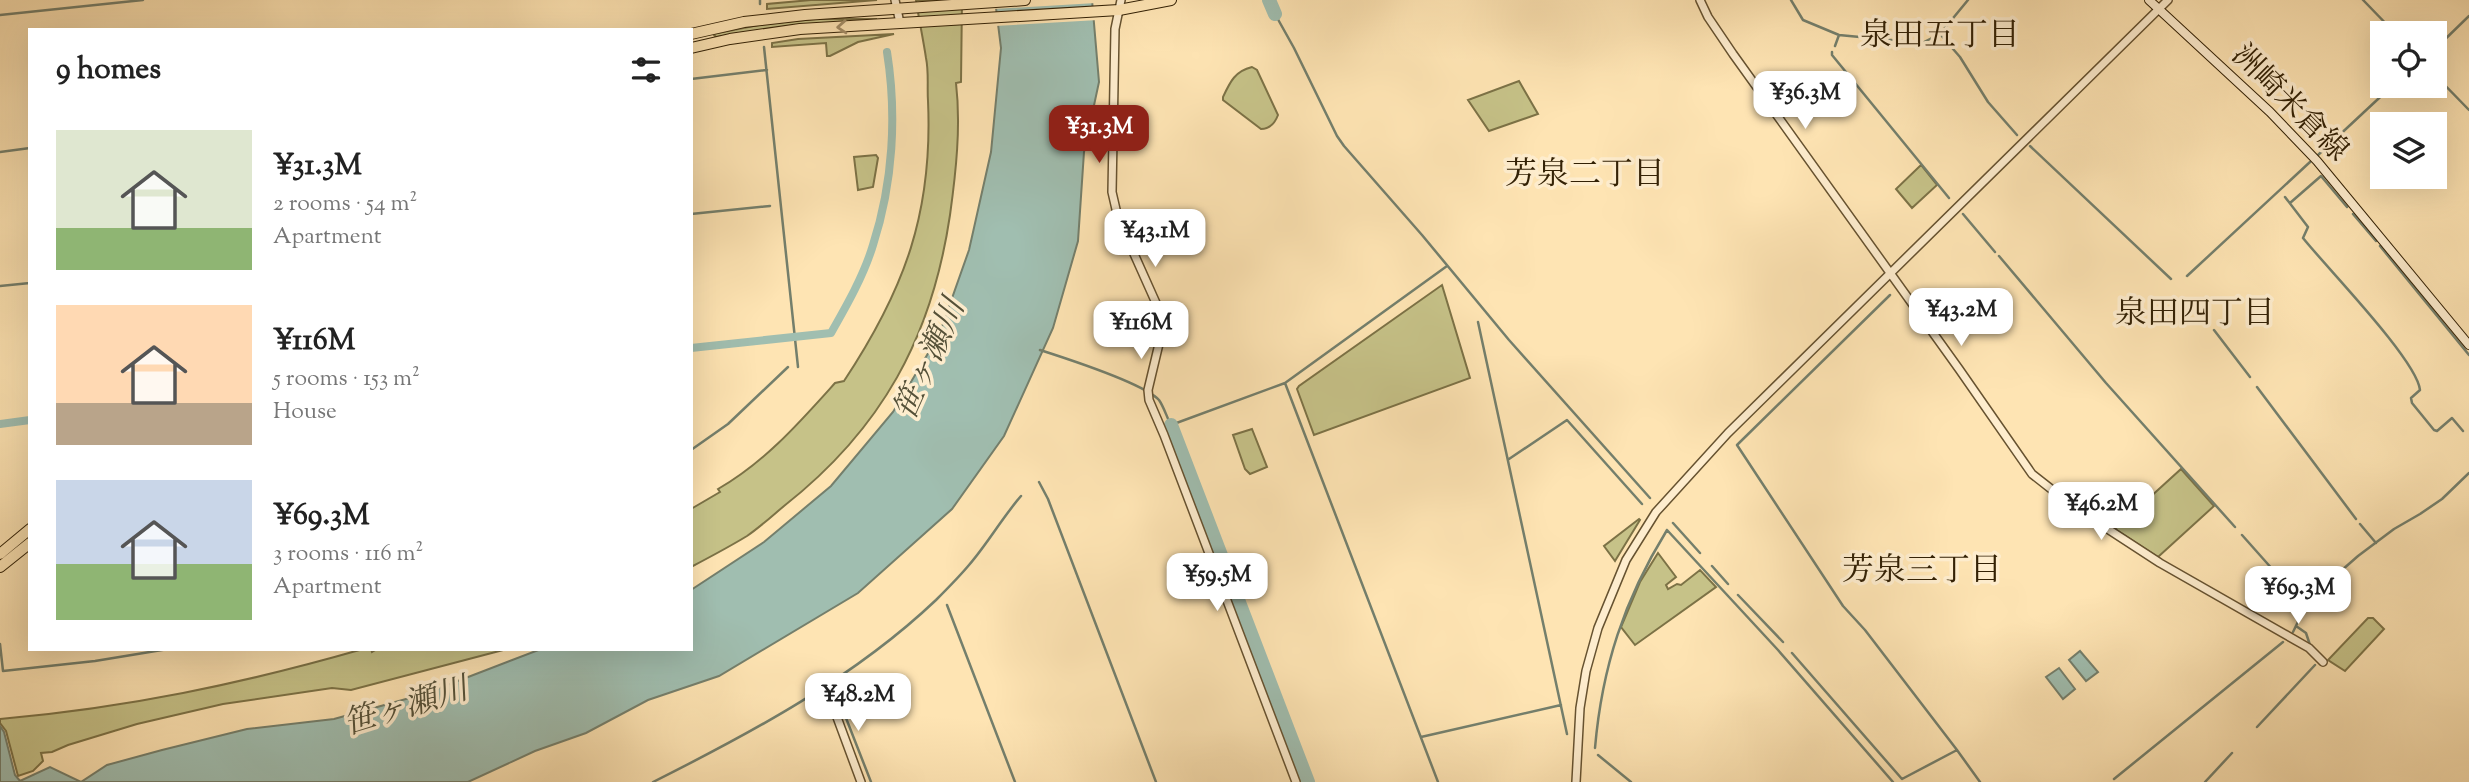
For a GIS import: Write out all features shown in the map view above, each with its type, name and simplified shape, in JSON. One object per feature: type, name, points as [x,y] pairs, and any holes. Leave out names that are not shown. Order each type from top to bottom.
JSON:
[{"type":"highway","points":[[693,34],[744,22],[895,4],[908,8],[1025,0]]},
{"type":"highway","points":[[693,47],[765,33],[1107,11],[1120,5],[1171,0]]},
{"type":"highway","points":[[0,554],[28,531]]},
{"type":"highway","points":[[0,567],[28,545]]},
{"type":"main road","name":"洲崎米倉線","points":[[2149,0],[2270,112],[2317,161],[2469,345]]},
{"type":"street","points":[[1700,0],[1732,54],[2032,474],[2074,507],[2233,606],[2309,648],[2323,662]]},
{"type":"street","points":[[1576,782],[1580,708],[1586,671],[1617,580],[1647,524],[1675,489],[1728,433],[2168,0]]},
{"type":"street","points":[[895,4],[905,23]]},
{"type":"street","points":[[1120,5],[1115,29],[1112,192],[1118,218],[1156,303],[1163,327],[1148,390],[1149,400],[1296,782]]},
{"type":"street","points":[[828,694],[862,782]]},
{"type":"shaded area","points":[[811,0],[877,0],[767,9],[767,4]]},
{"type":"shaded area","points":[[916,0],[962,0],[961,82],[956,83],[957,149],[950,215],[942,259],[915,340],[897,377],[875,412],[849,445],[819,476],[747,536],[693,566],[693,508],[720,492],[718,489],[751,467],[795,427],[835,383],[844,381],[884,314],[911,248],[920,214],[926,179],[928,141],[927,69]]},
{"type":"shaded area","points":[[815,19],[876,19],[876,22],[789,26],[716,37],[713,34],[764,24]]},
{"type":"shaded area","points":[[894,34],[858,42],[830,56],[827,56],[826,43],[772,47],[772,43],[798,39]]},
{"type":"shaded area","points":[[1252,67],[1257,70],[1278,115],[1271,125],[1264,129],[1223,100],[1234,78],[1241,71]]},
{"type":"shaded area","points":[[1519,81],[1538,114],[1489,131],[1468,100]]},
{"type":"shaded area","points":[[876,155],[878,158],[873,187],[858,190],[854,157]]},
{"type":"shaded area","points":[[1921,165],[1937,185],[1912,208],[1896,189]]},
{"type":"shaded area","points":[[1442,285],[1470,378],[1314,435],[1297,389],[1299,386]]},
{"type":"shaded area","points":[[1252,429],[1267,467],[1250,474],[1245,469],[1233,435]]},
{"type":"shaded area","points":[[2181,469],[2214,506],[2158,557],[2115,529]]},
{"type":"shaded area","points":[[1640,520],[1615,561],[1604,546]]},
{"type":"shaded area","points":[[1658,553],[1676,577],[1666,585],[1668,589],[1677,584],[1681,585],[1700,570],[1716,587],[1635,645],[1621,627],[1640,582]]},
{"type":"shaded area","points":[[2368,618],[2373,618],[2384,629],[2345,671],[2328,660]]},
{"type":"shaded area","points":[[356,651],[499,651],[351,690],[332,688],[223,704],[137,724],[52,752],[41,753],[43,761],[33,771],[18,776],[6,731],[0,723],[0,719],[138,701],[273,673]]},
{"type":"water","name":"笹ヶ瀬川","points":[[995,0],[1092,0],[1099,82],[1084,152],[1078,241],[1053,328],[1004,436],[952,509],[858,593],[719,676],[648,700],[586,733],[535,751],[468,782],[81,782],[107,765],[162,750],[247,729],[334,719],[424,694],[536,651],[693,651],[693,589],[764,542],[831,486],[893,412],[939,335],[969,250],[991,152],[1001,48]]},
{"type":"water","points":[[2080,651],[2098,672],[2086,681],[2069,660]]},
{"type":"water","points":[[2059,668],[2075,689],[2063,699],[2046,677]]},
{"type":"water","points":[[0,726],[15,775],[20,781],[50,767],[81,782],[0,782]]},
{"type":"pier","points":[[992,0],[1096,0],[1096,3],[993,9]]},
{"type":"pier","points":[[1096,7],[1098,20],[995,26],[993,13]]},
{"type":"waterway","points":[[0,15],[143,0]]},
{"type":"waterway","points":[[1269,0],[1275,14]]},
{"type":"waterway","points":[[1791,0],[1803,20],[1839,35],[1922,43],[1940,34],[1968,0]]},
{"type":"waterway","points":[[2363,0],[2383,21]]},
{"type":"waterway","points":[[1275,14],[1344,146],[1509,340],[1650,498]]},
{"type":"waterway","points":[[2447,37],[2469,16]]},
{"type":"waterway","points":[[1940,34],[1960,57],[1988,102],[2017,135]]},
{"type":"waterway","points":[[1835,46],[1839,35]]},
{"type":"waterway","points":[[764,47],[798,367]]},
{"type":"waterway","points":[[693,348],[831,333],[865,267],[885,198],[892,124],[887,52]]},
{"type":"waterway","points":[[1832,52],[1949,198]]},
{"type":"waterway","points":[[693,79],[767,70]]},
{"type":"waterway","points":[[2447,87],[2469,110]]},
{"type":"waterway","points":[[2318,155],[2379,98]]},
{"type":"waterway","points":[[2030,146],[2171,279]]},
{"type":"waterway","points":[[0,152],[28,148]]},
{"type":"waterway","points":[[2187,276],[2310,162]]},
{"type":"waterway","points":[[2290,203],[2321,176],[2347,207]]},
{"type":"waterway","points":[[2285,197],[2308,227],[2303,238],[2404,358],[2420,390],[2411,398],[2412,403],[2434,430],[2437,431],[2452,418],[2463,431]]},
{"type":"waterway","points":[[693,214],[770,206]]},
{"type":"waterway","points":[[1963,214],[1995,252]]},
{"type":"waterway","points":[[2353,214],[2376,241]]},
{"type":"waterway","points":[[2380,246],[2469,355]]},
{"type":"waterway","points":[[1999,256],[2106,383],[2235,527]]},
{"type":"waterway","points":[[1040,350],[1103,372],[1150,393],[1159,400],[1171,425],[1285,383],[1447,266]]},
{"type":"waterway","points":[[0,286],[28,283]]},
{"type":"waterway","points":[[1890,295],[1737,445],[1843,606],[1865,630],[1957,750]]},
{"type":"waterway","points":[[1478,322],[1567,734]]},
{"type":"waterway","points":[[2214,330],[2250,377]]},
{"type":"waterway","points":[[693,449],[728,424],[788,367]]},
{"type":"waterway","points":[[1285,383],[1438,782]]},
{"type":"waterway","points":[[2257,387],[2356,519]]},
{"type":"waterway","points":[[0,424],[28,420]]},
{"type":"waterway","points":[[1509,459],[1567,420],[1642,504]]},
{"type":"waterway","points":[[1171,425],[1308,782]]},
{"type":"waterway","points":[[2293,632],[2309,599],[2358,556],[2394,529],[2442,499],[2469,473]]},
{"type":"waterway","points":[[1039,482],[1048,499],[1156,782]]},
{"type":"waterway","points":[[653,782],[765,723],[872,654],[905,628],[957,578],[1021,496]]},
{"type":"waterway","points":[[1673,523],[1700,553]]},
{"type":"waterway","points":[[2360,524],[2376,543]]},
{"type":"waterway","points":[[1667,530],[1778,650],[1893,782]]},
{"type":"waterway","points":[[1595,748],[1603,690],[1618,635],[1639,582],[1667,530]]},
{"type":"waterway","points":[[2242,535],[2282,580]]},
{"type":"waterway","points":[[1712,566],[1728,584]]},
{"type":"waterway","points":[[2287,585],[2306,604]]},
{"type":"waterway","points":[[1738,595],[1783,642]]},
{"type":"waterway","points":[[947,605],[1015,782]]},
{"type":"waterway","points":[[2296,626],[2306,633],[2310,645]]},
{"type":"waterway","points":[[2114,779],[2283,642]]},
{"type":"waterway","points":[[0,644],[3,671],[156,651]]},
{"type":"waterway","points":[[1792,653],[1902,779],[1957,750],[1980,782]]},
{"type":"waterway","points":[[2257,727],[2315,665]]},
{"type":"waterway","points":[[837,695],[871,782]]},
{"type":"waterway","points":[[1421,737],[1561,705]]},
{"type":"waterway","points":[[2205,782],[2232,753]]},
{"type":"waterway","points":[[1598,755],[1631,782]]},
{"type":"district","name":"泉田五丁目","points":[[1940,37]]},
{"type":"district","name":"芳泉二丁目","points":[[1585,176]]},
{"type":"district","name":"泉田四丁目","points":[[2195,315]]},
{"type":"district","name":"芳泉三丁目","points":[[1922,572]]}]
